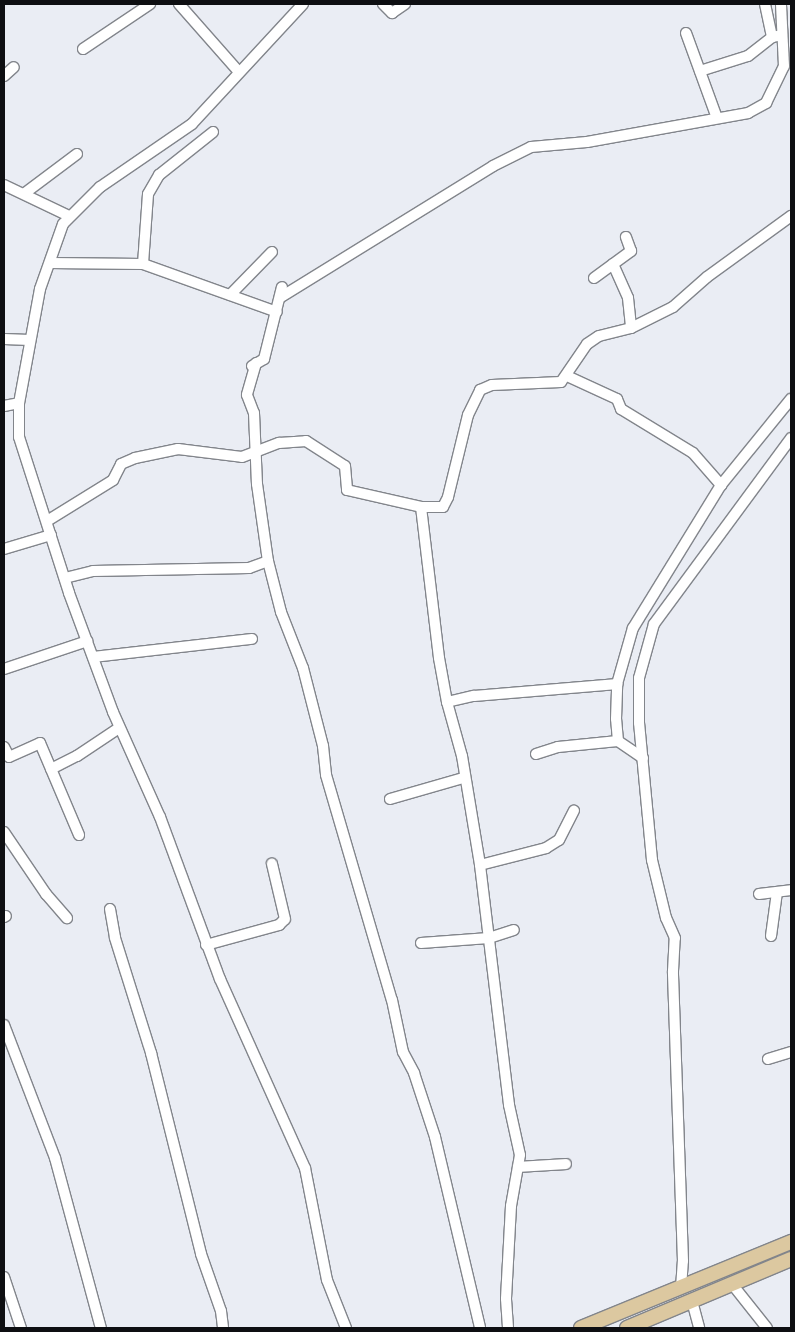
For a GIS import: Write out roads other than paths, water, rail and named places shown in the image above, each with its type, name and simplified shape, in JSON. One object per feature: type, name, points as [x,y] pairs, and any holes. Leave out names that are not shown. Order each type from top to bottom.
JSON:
[{"type":"main road","points":[[581,1328],[791,1242]]},
{"type":"main road","points":[[631,1328],[692,1300],[791,1259]]},
{"type":"street","points":[[83,49],[150,4]]},
{"type":"street","points":[[179,4],[239,72]]},
{"type":"street","points":[[303,4],[192,124],[100,188],[69,216],[63,224],[40,289],[19,403],[19,438],[64,578],[119,728],[160,817],[206,944],[271,1099],[305,1168],[327,1280],[346,1328]]},
{"type":"street","points":[[383,4],[392,13],[405,4]]},
{"type":"street","points":[[480,1328],[435,1137],[414,1074],[403,1052],[392,1000],[326,775],[323,746],[303,668],[281,612],[268,560],[256,451],[254,413],[247,395],[253,365],[264,359],[281,292],[485,171],[531,147],[587,142],[748,113],[766,103],[784,66],[777,36],[765,4]]},
{"type":"street","points":[[700,72],[748,56],[777,36],[781,4]]},
{"type":"street","points":[[686,33],[717,118]]},
{"type":"street","points":[[783,56],[791,67]]},
{"type":"street","points":[[4,76],[14,67]]},
{"type":"street","points":[[143,264],[148,194],[159,175],[212,132]]},
{"type":"street","points":[[25,193],[76,154]]},
{"type":"street","points":[[4,185],[25,193],[69,216]]},
{"type":"street","points":[[47,521],[113,480],[121,464],[135,458],[178,449],[242,457],[279,443],[306,441],[345,466],[347,490],[421,507],[443,507],[448,497],[468,415],[480,390],[492,385],[561,382],[567,376],[586,344],[599,336],[631,328],[673,307],[706,276],[791,216]]},
{"type":"street","points":[[594,278],[631,251],[626,237]]},
{"type":"street","points":[[230,295],[272,252]]},
{"type":"street","points":[[50,264],[143,264],[277,312]]},
{"type":"street","points":[[614,264],[628,298],[631,328]]},
{"type":"street","points":[[4,339],[30,340]]},
{"type":"street","points":[[567,376],[617,399],[622,409],[692,453],[721,485]]},
{"type":"street","points":[[618,741],[617,684],[633,628],[721,485],[791,399]]},
{"type":"street","points":[[4,406],[19,403]]},
{"type":"street","points":[[681,1288],[683,1261],[673,971],[675,938],[666,918],[652,860],[643,758],[639,678],[654,624],[791,438]]},
{"type":"street","points":[[421,507],[447,702],[462,756],[463,778],[480,865],[508,1097],[520,1155],[511,1206],[506,1299],[508,1328]]},
{"type":"street","points":[[4,549],[51,535]]},
{"type":"street","points":[[64,578],[93,571],[249,568],[268,560]]},
{"type":"street","points":[[92,657],[252,639]]},
{"type":"street","points":[[4,669],[87,641]]},
{"type":"street","points":[[447,702],[474,696],[617,684]]},
{"type":"street","points":[[51,769],[119,728]]},
{"type":"street","points":[[536,754],[558,747],[618,741],[643,758]]},
{"type":"street","points":[[4,748],[9,757],[40,743],[79,835]]},
{"type":"street","points":[[390,799],[463,778]]},
{"type":"street","points":[[480,865],[546,848],[559,840],[574,811]]},
{"type":"street","points":[[4,832],[46,894],[67,918]]},
{"type":"street","points":[[206,944],[279,926],[285,919],[272,864]]},
{"type":"street","points":[[759,894],[791,890]]},
{"type":"street","points":[[771,936],[777,892]]},
{"type":"street","points":[[110,909],[115,938],[151,1053],[201,1254],[221,1311],[222,1328]]},
{"type":"street","points":[[421,942],[489,938],[514,930]]},
{"type":"street","points":[[4,1025],[56,1158],[101,1328]]},
{"type":"street","points":[[768,1059],[791,1052]]},
{"type":"street","points":[[518,1167],[566,1164]]},
{"type":"street","points":[[4,1277],[21,1328]]},
{"type":"street","points":[[732,1284],[767,1328]]},
{"type":"street","points":[[692,1300],[699,1328]]}]
